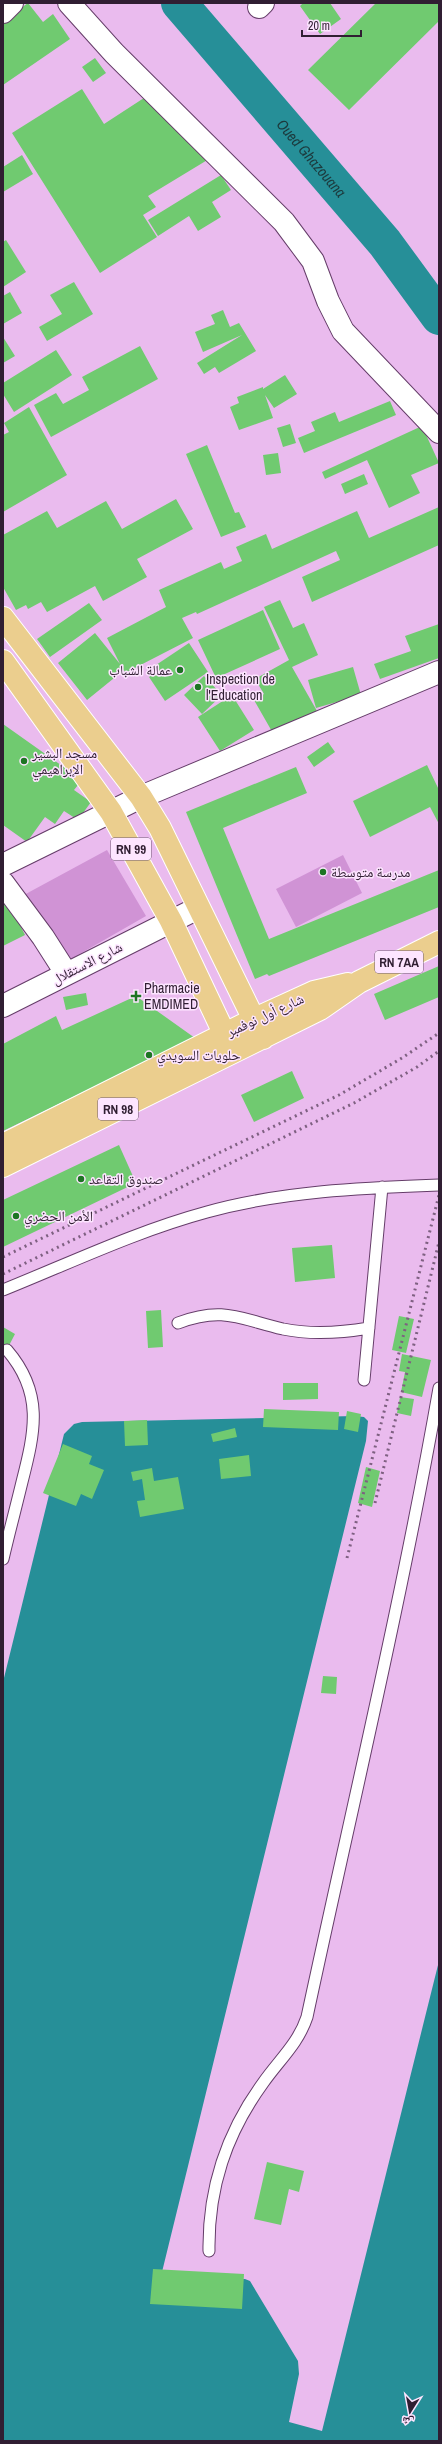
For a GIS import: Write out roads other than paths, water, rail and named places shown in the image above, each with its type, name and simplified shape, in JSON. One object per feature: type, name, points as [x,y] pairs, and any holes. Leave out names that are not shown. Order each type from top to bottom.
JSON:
[{"type":"main road","name":"RN 99","points":[[3,618],[141,797],[160,828],[263,1038]]},
{"type":"main road","name":"RN 99","points":[[3,661],[111,812],[171,921],[229,1043]]},
{"type":"main road","name":"RN 7AA","points":[[359,982],[439,942]]},
{"type":"main road","name":"شارع أول نوفمبر","points":[[3,1166],[229,1043],[254,1018],[314,992],[359,982]]},
{"type":"main road","name":"RN 98","points":[[229,1043],[263,1038],[320,1009],[359,982]]},
{"type":"main road","name":"شارع أول نوفمبر","points":[[3,1144],[229,1043]]},
{"type":"street","points":[[3,12],[12,3]]},
{"type":"street","points":[[69,3],[114,53],[284,222],[313,261],[330,307],[343,331],[439,432]]},
{"type":"street","points":[[3,865],[141,797],[439,672]]},
{"type":"street","points":[[3,883],[43,937],[66,973]]},
{"type":"street","name":"شارع الاستقلال","points":[[3,1006],[198,908]]},
{"type":"lane","points":[[3,1290],[162,1226],[208,1212],[302,1193],[382,1187],[439,1186]]},
{"type":"lane","points":[[364,1380],[382,1187]]},
{"type":"lane","points":[[178,1323],[194,1317],[229,1314],[304,1332],[347,1332],[369,1328]]},
{"type":"lane","points":[[3,1559],[31,1445],[34,1415],[31,1390],[25,1375],[7,1350]]},
{"type":"lane","points":[[209,2251],[213,2190],[231,2135],[257,2091],[298,2039],[307,2017],[384,1671],[418,1509],[439,1388]]},
{"type":"waterway","name":"Oued Ghazouana","points":[[179,3],[385,243],[439,317]]},
{"type":"railway","points":[[3,1257],[339,1095],[402,1058],[439,1033]]},
{"type":"railway","points":[[3,1274],[354,1103],[417,1067],[439,1051]]},
{"type":"railway","points":[[347,1558],[439,1195]]},
{"type":"railway","points":[[375,1503],[439,1242]]},
{"type":"place","name":"عمالة الشباب","points":[[180,670]]},
{"type":"place","name":"Inspection de l'Education","points":[[198,687]]},
{"type":"place","name":"مسجد البشير الإبراهيمي","points":[[24,761]]},
{"type":"place","name":"مدرسة متوسطة","points":[[323,872]]},
{"type":"place","name":"Pharmacie EMDIMED","points":[[136,996]]},
{"type":"place","name":"حلويات السويدي","points":[[149,1055]]},
{"type":"place","name":"صندوق التقاعد","points":[[81,1179]]},
{"type":"place","name":"الأمن الحضري","points":[[16,1216]]}]
